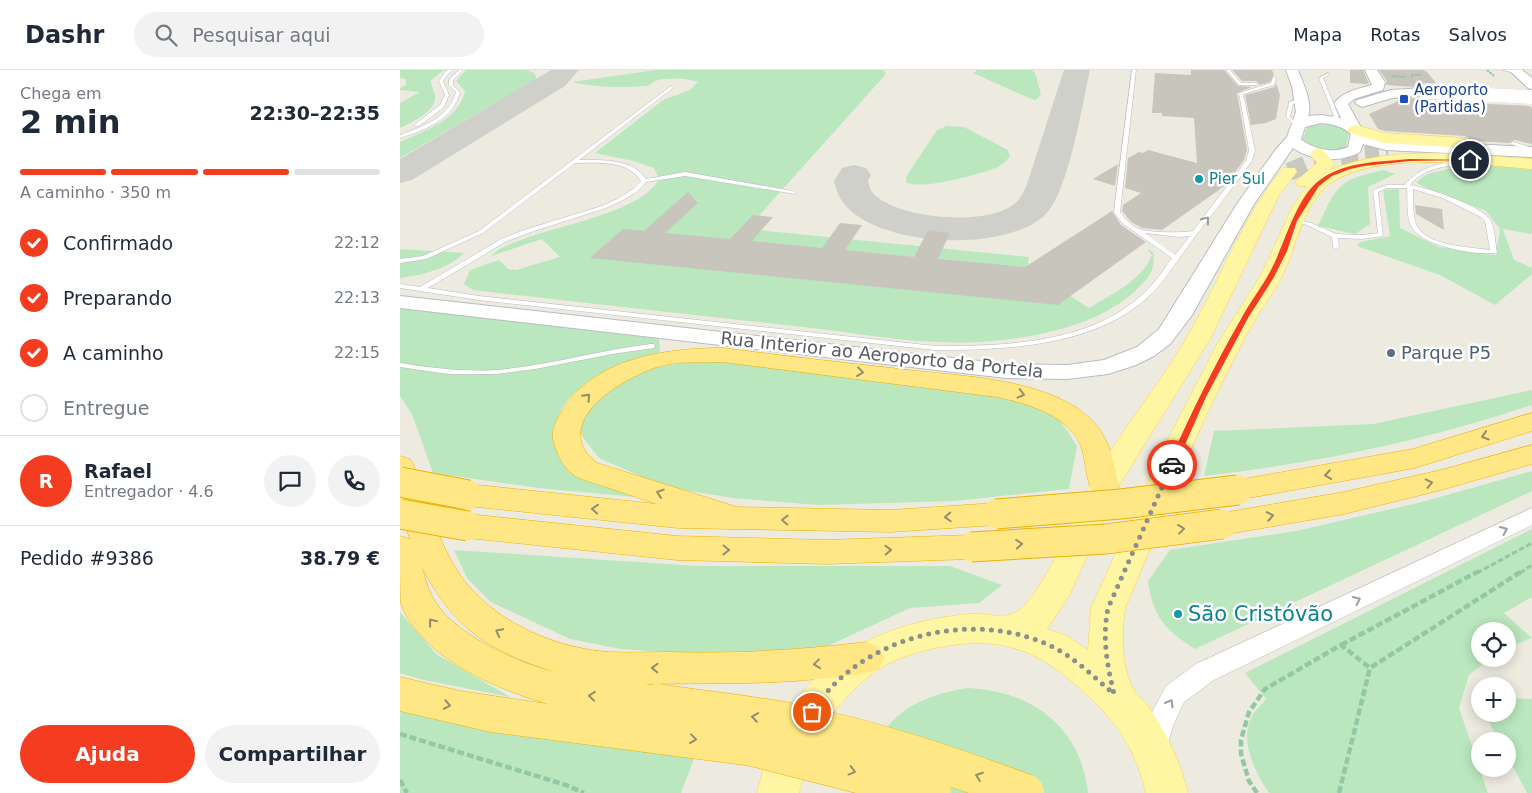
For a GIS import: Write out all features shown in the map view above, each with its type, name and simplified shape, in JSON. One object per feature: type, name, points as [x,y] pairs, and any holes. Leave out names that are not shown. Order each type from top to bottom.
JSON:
[{"type":"highway","points":[[739,519],[587,470],[570,453],[566,433],[574,410],[594,390],[620,373],[649,362],[682,355],[722,355],[996,388],[1027,395],[1049,405],[1079,424],[1093,440],[1104,486]]},
{"type":"highway","points":[[400,482],[468,495],[669,516],[891,521],[1121,504],[1238,490],[1336,474],[1415,458],[1532,422]]},
{"type":"highway","points":[[400,514],[468,526],[677,548],[826,552],[970,548],[1106,539],[1222,524],[1344,503],[1441,480],[1532,454]]},
{"type":"highway","points":[[400,466],[434,559],[454,593],[488,626],[539,652],[596,666],[677,669],[796,667],[866,658]]},
{"type":"highway","points":[[400,548],[418,603],[440,631],[482,663],[520,680],[651,718],[753,747],[932,793]]},
{"type":"highway","points":[[400,694],[421,700],[530,721],[760,718],[853,738],[936,761],[1025,793]]},
{"type":"main road","points":[[1292,70],[1302,100],[1303,112],[1297,131],[1298,146],[1320,162],[1349,167],[1393,161],[1482,161],[1532,164]]},
{"type":"main road","points":[[1354,132],[1342,107],[1342,100],[1378,87],[1379,82],[1371,70]]},
{"type":"main road","points":[[1517,72],[1532,76]]},
{"type":"main road","points":[[1517,72],[1532,85]]},
{"type":"main road","points":[[1320,162],[1346,164],[1361,103],[1370,99],[1391,94],[1426,92],[1532,96]]},
{"type":"main road","points":[[1297,131],[1306,122],[1328,121],[1386,145],[1525,151]]},
{"type":"main road","name":"Rua Interior ao Aeroporto da Portela","points":[[400,302],[1006,371],[1037,373],[1093,369],[1133,358],[1162,339],[1172,329],[1253,191],[1282,164],[1281,152],[1297,131]]},
{"type":"main road","points":[[1354,132],[1525,151]]},
{"type":"main road","points":[[1014,632],[1035,618],[1052,596],[1104,486],[1198,339],[1271,194],[1282,164],[1300,160],[1314,164],[1340,154],[1354,132]]},
{"type":"main road","points":[[1388,151],[1525,151]]},
{"type":"main road","points":[[1114,694],[1106,658],[1104,629],[1108,608],[1202,397],[1245,318],[1271,277],[1284,251],[1295,221],[1309,195],[1317,185],[1320,162]]},
{"type":"main road","points":[[1198,339],[1224,318],[1241,296],[1253,277],[1283,214],[1303,182],[1320,162]]},
{"type":"main road","points":[[778,793],[792,743],[822,696],[866,658],[917,636],[972,628],[1014,632],[1052,646],[1079,664],[1114,694],[1135,719],[1153,748],[1167,793]]},
{"type":"street","points":[[1153,748],[1162,718],[1176,694],[1205,672],[1532,516]]},
{"type":"lane","points":[[400,133],[422,122],[442,106],[447,95],[441,81],[446,73],[451,70]]},
{"type":"lane","points":[[400,137],[439,119],[452,108],[457,99],[458,92],[451,85],[451,80],[461,70]]},
{"type":"lane","points":[[1134,70],[1117,212],[1124,222],[1176,258]]},
{"type":"lane","points":[[400,286],[479,298],[890,345],[980,349],[1035,344],[1110,319],[1143,298],[1195,234],[1249,161],[1252,150],[1240,84],[1228,70]]},
{"type":"lane","points":[[1505,70],[1517,72]]},
{"type":"lane","points":[[1328,74],[1321,78],[1336,117],[1328,121]]},
{"type":"lane","points":[[1241,93],[1273,84],[1274,78]]},
{"type":"lane","points":[[1240,84],[1251,85],[1261,82]]},
{"type":"lane","points":[[400,261],[424,258],[481,232],[671,87]]},
{"type":"lane","points":[[1512,102],[1486,98],[1480,92],[1532,96]]},
{"type":"lane","points":[[422,289],[495,244],[531,229],[611,204],[640,188],[644,181],[642,174],[634,168],[622,165],[574,161]]},
{"type":"lane","points":[[1295,221],[1309,224],[1335,236],[1362,238],[1381,235],[1375,190],[1391,185],[1408,187],[1434,193],[1483,216],[1488,221],[1494,252],[1443,245],[1420,235],[1413,226],[1408,187],[1416,175],[1428,168],[1482,161]]},
{"type":"lane","points":[[644,181],[685,174],[793,193]]},
{"type":"lane","points":[[1136,230],[1179,235],[1195,234]]},
{"type":"lane","points":[[1335,236],[1336,247]]},
{"type":"lane","points":[[400,365],[435,370],[495,372],[559,363],[651,346]]},
{"type":"path","points":[[1257,793],[1252,788],[1244,766],[1240,746],[1247,712],[1254,699],[1265,689],[1341,645],[1532,543]]},
{"type":"path","points":[[1339,793],[1370,668],[1532,565]]},
{"type":"path","points":[[1341,645],[1370,668]]},
{"type":"path","points":[[400,734],[566,785],[584,793]]},
{"type":"path","points":[[400,780],[407,793]]},
{"type":"green space","points":[[400,70],[444,70],[431,80],[435,96],[432,107],[422,116],[400,128],[400,103],[420,92],[400,90],[400,88],[406,85],[406,79],[400,78]]},
{"type":"green space","points":[[466,70],[526,70],[534,73],[537,79],[400,158],[400,142],[430,129],[456,110],[465,91],[456,81]]},
{"type":"green space","points":[[656,70],[883,70],[886,74],[747,229],[1029,257],[1027,268],[1089,308],[1125,286],[1141,272],[1152,255],[1147,249],[1153,252],[1152,270],[1146,280],[1133,293],[1118,304],[1085,321],[1029,336],[969,342],[898,339],[514,295],[473,290],[464,284],[470,270],[499,260],[508,269],[516,270],[560,257],[542,239],[491,256],[501,248],[521,240],[617,209],[650,191],[659,179],[654,168],[633,161],[595,153],[663,100],[690,90],[698,82],[671,79],[655,81],[647,86],[616,87],[572,82]]},
{"type":"green space","points":[[978,70],[1032,70],[1035,73],[1041,94],[1036,100],[1029,98],[973,73]]},
{"type":"green space","points":[[1313,125],[1332,125],[1345,130],[1349,133],[1346,146],[1330,151],[1302,141],[1307,128]]},
{"type":"green space","points":[[947,126],[964,127],[1008,150],[1010,157],[998,167],[978,174],[937,183],[913,184],[906,182],[906,177],[937,130]]},
{"type":"green space","points":[[1469,164],[1532,167],[1532,234],[1503,229],[1514,260],[1532,268],[1532,274],[1495,305],[1440,275],[1357,246],[1360,242],[1390,236],[1383,190],[1399,189],[1400,228],[1439,247],[1496,255],[1500,229],[1486,211],[1416,182],[1427,174]]},
{"type":"green space","points":[[1384,170],[1395,174],[1368,187],[1370,224],[1355,234],[1318,226],[1330,201],[1341,186],[1357,177]]},
{"type":"green space","points":[[400,249],[464,253],[458,259],[443,267],[426,273],[400,278]]},
{"type":"green space","points":[[400,307],[659,339],[660,352],[634,361],[592,380],[569,399],[561,410],[555,436],[646,498],[539,488],[433,473],[412,414],[400,396]]},
{"type":"green space","points":[[728,361],[988,393],[1029,404],[1060,420],[1077,446],[1069,489],[954,501],[818,505],[733,498],[665,487],[599,458],[578,431],[587,405],[623,379],[651,368],[691,362]]},
{"type":"green space","points":[[1532,390],[1532,405],[1411,440],[1329,457],[1204,476],[1214,431],[1373,424]]},
{"type":"green space","points":[[1532,471],[1532,491],[1195,649],[1168,629],[1153,604],[1148,581],[1170,550],[1296,531],[1422,502]]},
{"type":"green space","points":[[1532,529],[1532,597],[1504,613],[1514,622],[1471,622],[1471,667],[1480,667],[1469,675],[1459,708],[1471,743],[1471,777],[1483,777],[1488,793],[1269,793],[1254,766],[1250,755],[1247,734],[1253,714],[1266,699],[1245,673]]},
{"type":"green space","points":[[454,550],[698,566],[950,566],[1002,585],[979,603],[910,608],[821,649],[678,653],[621,649],[570,639],[491,602],[467,578]]},
{"type":"green space","points":[[400,612],[436,654],[510,697],[424,680],[400,673]]},
{"type":"green space","points":[[1516,624],[1532,638],[1516,644]]},
{"type":"green space","points":[[968,688],[1013,696],[1032,705],[1049,717],[1064,732],[1075,749],[1083,770],[1088,793],[862,793],[881,738],[887,727],[896,718],[906,710],[930,697]]},
{"type":"green space","points":[[1516,698],[1532,699],[1532,793],[1527,793],[1516,772],[1516,732],[1494,732],[1489,722],[1516,722]]},
{"type":"green space","points":[[400,708],[481,726],[694,759],[681,793],[400,793]]},
{"type":"building","points":[[1191,70],[1224,70],[1238,86],[1252,87],[1237,93],[1247,150],[1244,160],[1226,185],[1162,230],[1142,228],[1131,222],[1122,211],[1123,205],[1141,193],[1125,188],[1128,158],[1148,150],[1197,163],[1194,118],[1162,116],[1162,113],[1152,113],[1155,73],[1191,75]]},
{"type":"building","points":[[1232,70],[1272,70],[1274,75],[1270,82],[1260,85],[1256,81],[1242,81]]},
{"type":"building","points":[[1350,70],[1363,70],[1369,84],[1350,83]]},
{"type":"building","points":[[1379,70],[1423,70],[1437,84],[1425,83],[1415,87],[1386,85],[1387,81]]},
{"type":"building","points":[[1276,83],[1280,95],[1276,119],[1266,123],[1251,125],[1245,95],[1275,87]]},
{"type":"building","points":[[1419,98],[1425,101],[1529,106],[1532,108],[1532,144],[1514,140],[1509,143],[1473,141],[1465,136],[1385,131],[1378,129],[1369,114],[1403,99]]},
{"type":"building","points":[[1118,164],[1115,186],[1093,179]]},
{"type":"building","name":"Pier Sul","points":[[688,192],[698,203],[665,233],[730,239],[753,215],[773,217],[752,241],[822,248],[840,223],[862,225],[845,250],[914,257],[928,230],[950,233],[938,259],[1025,267],[1112,211],[1121,225],[1146,242],[1058,305],[590,258],[623,229],[644,231]]},
{"type":"building","points":[[1415,205],[1442,209],[1444,230],[1416,214]]},
{"type":"taxiway","points":[[400,173],[556,80],[566,70]]},
{"type":"taxiway","points":[[854,175],[851,181],[858,198],[873,210],[894,220],[918,226],[944,229],[995,225],[1017,218],[1033,207],[1038,199],[1058,143],[1077,70]]},
{"type":"tunnel","points":[[1355,154],[1388,151]]},
{"type":"tunnel","points":[[1289,172],[1312,162],[1355,154]]},
{"type":"tunnel","points":[[1344,155],[1355,154]]},
{"type":"way so far","points":[[812,712],[822,696],[866,658],[917,636],[972,628],[1014,632],[1052,646],[1079,664],[1114,694],[1106,658],[1104,629],[1108,608],[1172,465]]},
{"type":"place","name":"Aeroporto (Partidas)","points":[[1404,99]]},
{"type":"place","name":"Pier Sul","points":[[1199,179]]},
{"type":"place","name":"Parque P5","points":[[1391,353]]},
{"type":"place","name":"São Cristóvão","points":[[1178,614]]},
{"type":"route","points":[[1172,465],[1202,397],[1245,318],[1271,277],[1284,251],[1295,221],[1309,195],[1317,185],[1331,175],[1349,167],[1410,160],[1470,160]]}]
